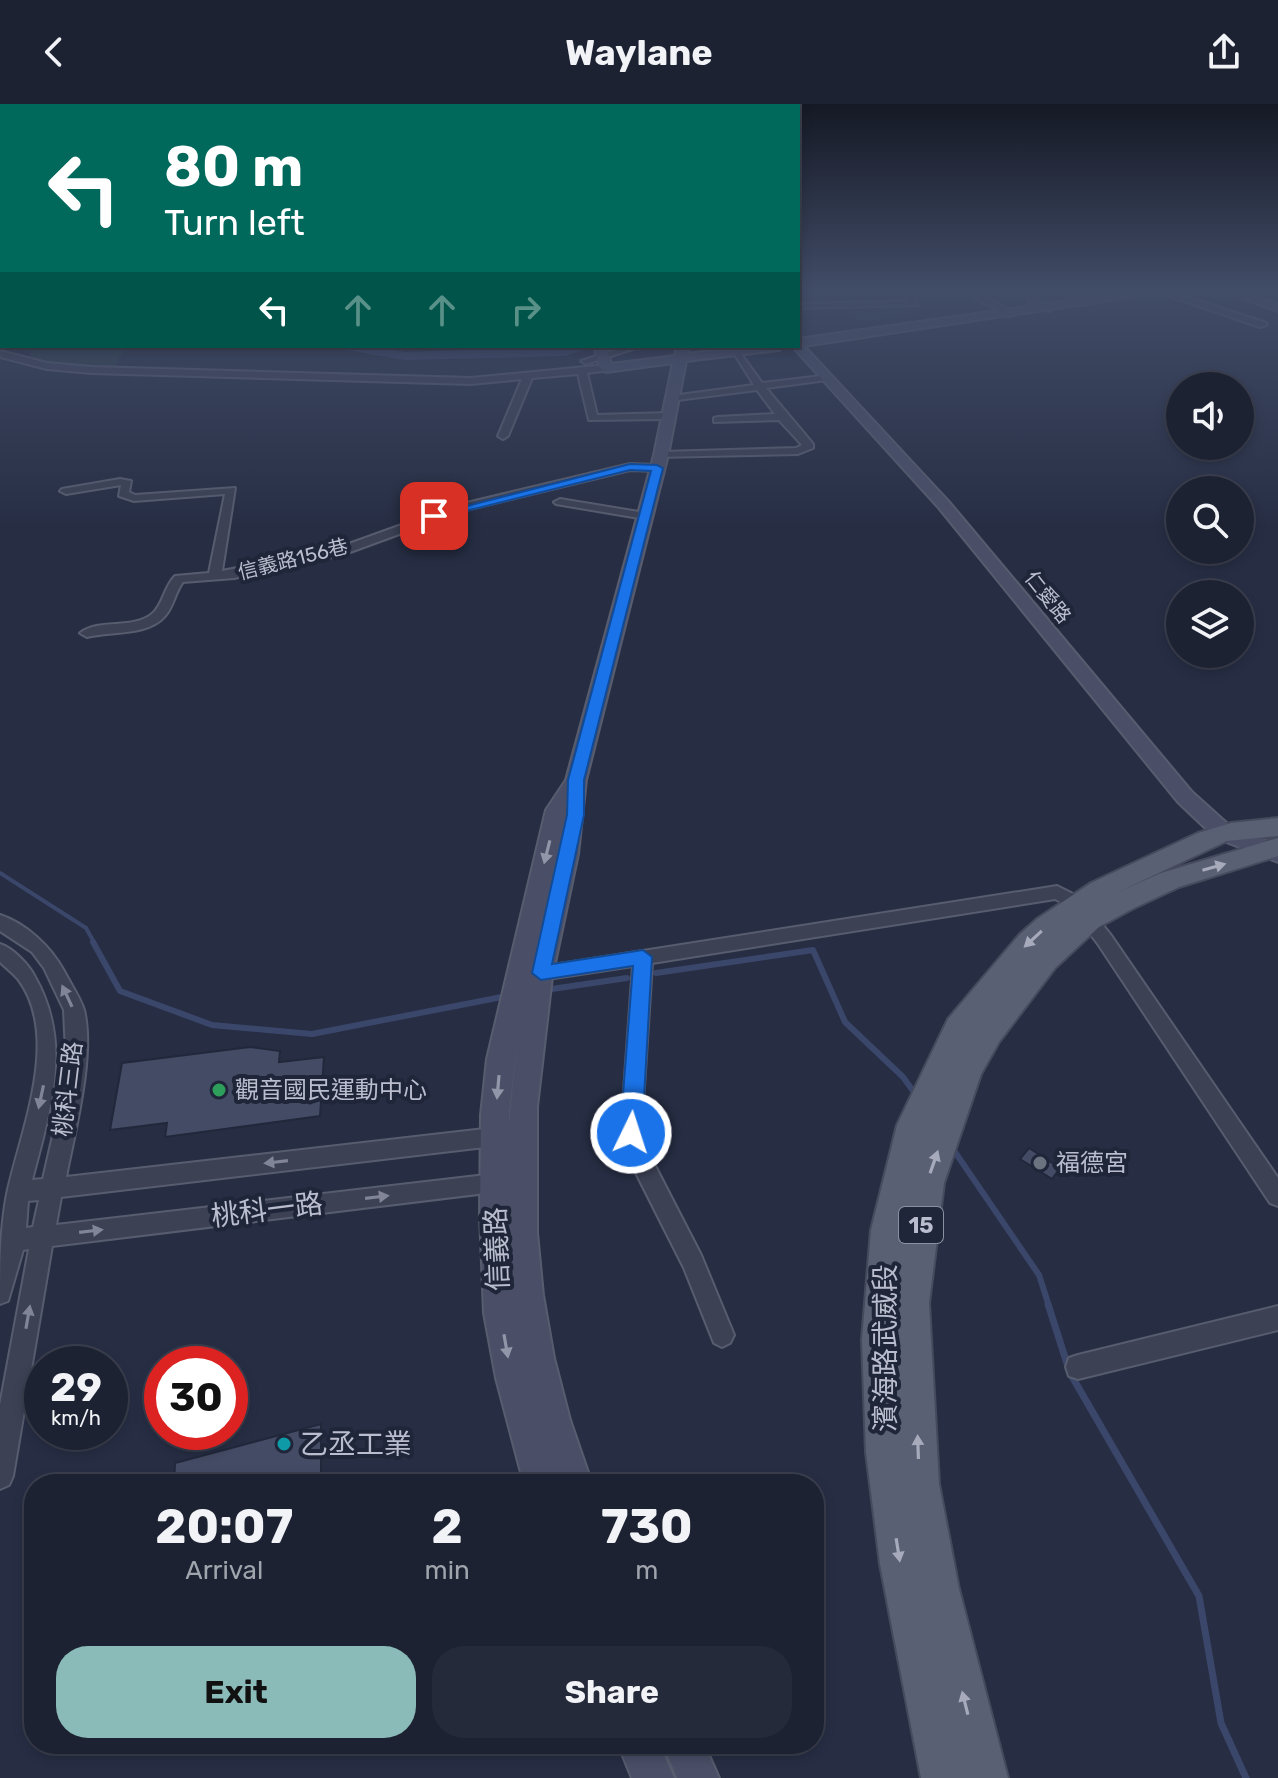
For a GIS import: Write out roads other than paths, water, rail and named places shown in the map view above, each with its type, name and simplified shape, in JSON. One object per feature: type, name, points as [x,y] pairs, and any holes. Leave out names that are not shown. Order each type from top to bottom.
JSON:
[{"type":"main road","name":"濱海路武威段","points":[[945,1778],[906,1603],[883,1425],[880,1356],[886,1237],[907,1139],[961,1024],[1008,963],[1154,863],[1224,833],[1276,848]]},
{"type":"main road","name":"濱海路武威段","points":[[984,1778],[937,1589],[919,1484],[911,1303],[927,1183],[966,1071],[1017,994],[1082,911],[1276,848]]},
{"type":"street","points":[[90,369],[471,381],[528,376],[562,369]]},
{"type":"street","name":"信義路","points":[[539,1474],[512,1378],[500,1313],[508,1136],[526,1064],[528,992],[575,815],[576,780],[659,462],[678,369]]},
{"type":"street","points":[[748,369],[782,417]]},
{"type":"street","name":"仁愛路","points":[[820,369],[944,505],[1185,797],[1224,833]]},
{"type":"street","points":[[582,372],[593,418],[670,408],[760,386],[827,377]]},
{"type":"street","points":[[503,436],[528,376]]},
{"type":"street","points":[[718,420],[782,417]]},
{"type":"street","name":"信義路156巷","points":[[87,633],[109,626],[132,626],[155,618],[162,612],[176,581],[338,552],[458,508],[630,467],[798,451],[809,446],[782,417]]},
{"type":"street","points":[[66,491],[120,482],[127,483],[123,494],[134,498],[231,490],[215,576]]},
{"type":"street","points":[[560,502],[645,516]]},
{"type":"street","points":[[528,992],[643,957],[1057,892],[1082,911],[1278,1196]]},
{"type":"street","name":"桃科三路","points":[[0,922],[38,947],[51,964],[74,1010],[76,1053],[0,1476]]},
{"type":"street","name":"桃科三路","points":[[0,951],[31,985],[40,1005],[47,1038],[47,1070],[18,1192],[14,1240],[0,1293]]},
{"type":"street","points":[[643,957],[631,1133],[640,1158],[693,1263],[722,1335]]},
{"type":"street","name":"桃科一路","points":[[18,1192],[508,1136]]},
{"type":"street","name":"信義路","points":[[507,1183],[527,1309],[553,1427],[570,1474]]},
{"type":"street","name":"桃科一路","points":[[14,1240],[507,1183]]},
{"type":"street","points":[[1078,1367],[1278,1318]]},
{"type":"street","points":[[642,1754],[653,1778]]},
{"type":"street","points":[[687,1754],[698,1778]]},
{"type":"waterway","points":[[0,873],[86,928],[95,944]]},
{"type":"waterway","points":[[93,942],[120,991],[212,1025],[312,1034],[507,996]]},
{"type":"waterway","points":[[656,973],[813,950],[845,1022],[903,1077],[916,1095]]},
{"type":"waterway","points":[[545,990],[627,978]]},
{"type":"waterway","points":[[955,1152],[1039,1275],[1049,1306]]},
{"type":"waterway","points":[[1048,1304],[1070,1373],[1199,1596],[1221,1723],[1246,1778]]},
{"type":"place","name":"觀音國民運動中心","points":[[219,1090]]},
{"type":"place","name":"福德宮","points":[[1040,1163]]},
{"type":"place","name":"乙丞工業","points":[[284,1444]]}]
